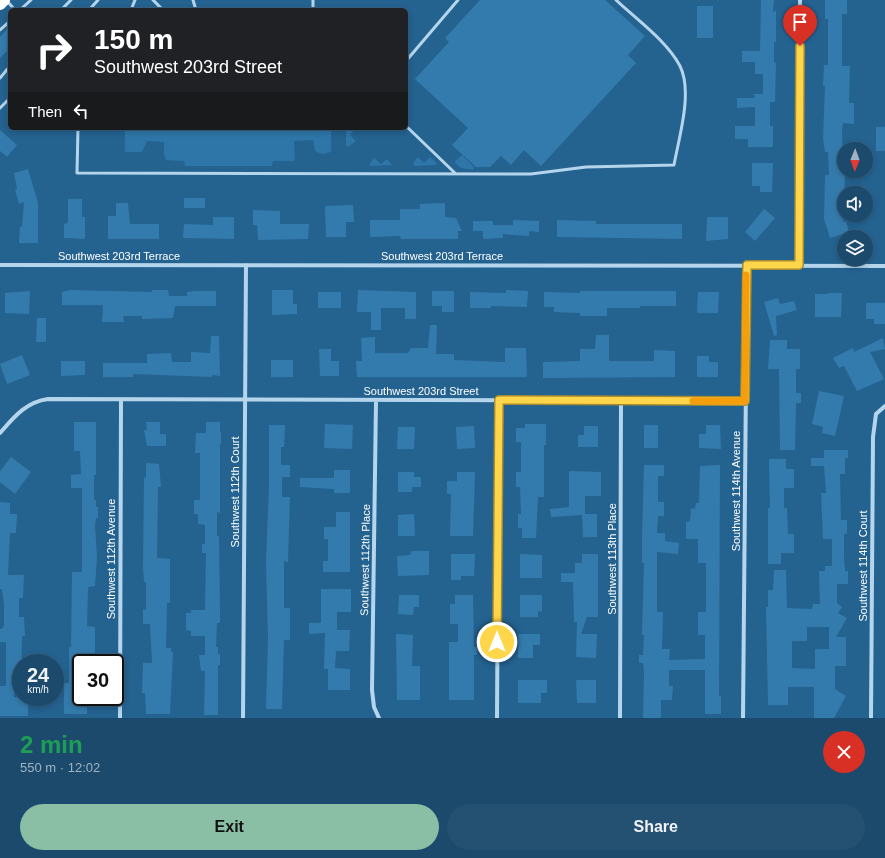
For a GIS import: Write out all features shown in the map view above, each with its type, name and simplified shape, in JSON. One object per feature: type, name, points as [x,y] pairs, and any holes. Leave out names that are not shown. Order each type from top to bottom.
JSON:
[{"type":"highway","points":[[0,4],[5,0]]},
{"type":"street","points":[[799,265],[800,0]]},
{"type":"street","name":"Southwest 203rd Terrace","points":[[0,265],[885,266]]},
{"type":"street","name":"Southwest 112th Court","points":[[243,718],[246,265]]},
{"type":"street","name":"Southwest 114th Avenue","points":[[743,718],[747,265]]},
{"type":"street","name":"Southwest 203rd Street","points":[[0,433],[24,408],[40,400],[745,401]]},
{"type":"street","name":"Southwest 112th Avenue","points":[[120,718],[121,400]]},
{"type":"street","name":"Southwest 112th Place","points":[[376,400],[372,690],[374,707],[379,718]]},
{"type":"street","points":[[497,718],[499,400]]},
{"type":"street","name":"Southwest 113th Place","points":[[620,718],[621,400]]},
{"type":"street","name":"Southwest 114th Court","points":[[871,718],[873,425],[876,414],[885,406]]},
{"type":"lane","points":[[5,0],[13,8]]},
{"type":"lane","points":[[22,8],[31,0]]},
{"type":"lane","points":[[64,8],[71,0]]},
{"type":"lane","points":[[91,8],[98,0]]},
{"type":"lane","points":[[153,0],[161,8]]},
{"type":"lane","points":[[408,59],[458,0]]},
{"type":"lane","points":[[78,130],[77,173],[530,174],[586,167],[674,165],[683,118],[685,90],[680,67],[668,49],[616,0]]},
{"type":"lane","points":[[0,30],[8,22]]},
{"type":"lane","points":[[0,78],[8,68]]},
{"type":"lane","points":[[0,108],[8,100]]},
{"type":"lane","points":[[408,128],[456,174]]},
{"type":"shaded area","points":[[125,130],[331,130],[331,152],[322,154],[315,151],[313,140],[294,141],[294,161],[273,161],[272,166],[185,166],[184,161],[166,160],[164,155],[164,142],[147,141],[142,152],[125,152]]},
{"type":"shaded area","points":[[346,130],[354,130],[350,135],[356,141],[348,147],[346,145]]},
{"type":"shaded area","points":[[462,155],[474,167],[473,170],[461,168],[455,163],[455,161]]},
{"type":"shaded area","points":[[418,157],[424,163],[430,157],[436,162],[436,165],[414,166],[413,163]]},
{"type":"shaded area","points":[[374,158],[381,164],[387,159],[392,165],[370,166],[370,163]]},
{"type":"building","points":[[480,0],[605,0],[645,36],[628,55],[636,63],[541,166],[524,150],[511,165],[501,156],[490,167],[476,167],[452,145],[468,128],[415,79],[449,42],[445,38]]},
{"type":"building","points":[[761,0],[774,0],[773,12],[776,11],[776,42],[774,42],[774,62],[776,63],[775,102],[770,102],[770,126],[773,126],[773,147],[748,147],[748,139],[735,139],[735,126],[755,126],[755,107],[737,108],[737,98],[755,98],[754,94],[763,94],[763,74],[755,74],[755,62],[742,62],[742,51],[760,51]]},
{"type":"building","points":[[825,0],[847,0],[847,14],[842,14],[842,66],[850,66],[849,103],[854,103],[854,124],[843,123],[842,142],[837,142],[837,178],[845,178],[845,186],[837,186],[837,222],[846,222],[848,230],[837,230],[837,236],[830,238],[824,219],[825,175],[829,175],[828,152],[825,152],[823,138],[825,86],[823,86],[824,65],[828,65],[828,19],[825,19]]},
{"type":"building","points":[[697,6],[713,6],[713,38],[697,38]]},
{"type":"building","points":[[8,28],[8,50],[0,58],[0,37]]},
{"type":"building","points":[[876,127],[885,127],[885,151],[876,151]]},
{"type":"building","points":[[0,130],[17,145],[7,157],[0,151]]},
{"type":"building","points":[[752,163],[773,163],[772,192],[760,192],[760,186],[752,186]]},
{"type":"building","points":[[28,169],[38,203],[38,243],[19,243],[24,202],[19,204],[15,189],[17,189],[14,173]]},
{"type":"building","points":[[184,198],[205,198],[205,208],[184,208]]},
{"type":"building","points":[[68,199],[82,199],[82,217],[85,217],[85,239],[64,238],[64,224],[68,223]]},
{"type":"building","points":[[116,203],[128,203],[130,224],[159,224],[159,239],[108,239],[108,216],[116,216]]},
{"type":"building","points":[[445,203],[445,217],[456,218],[462,231],[458,231],[458,239],[401,239],[400,236],[370,237],[370,220],[400,220],[400,209],[420,209],[420,204]]},
{"type":"building","points":[[353,205],[354,222],[346,222],[346,237],[326,237],[325,206]]},
{"type":"building","points":[[764,209],[775,218],[755,241],[745,232]]},
{"type":"building","points":[[253,210],[280,211],[280,224],[309,224],[308,239],[258,240],[257,225],[253,225]]},
{"type":"building","points":[[213,217],[234,217],[234,239],[183,238],[184,224],[213,225]]},
{"type":"building","points":[[707,217],[728,217],[728,239],[706,241]]},
{"type":"building","points":[[513,220],[539,221],[539,232],[529,231],[529,236],[503,234],[503,238],[483,239],[483,231],[473,231],[473,221],[493,221],[493,225],[513,225]]},
{"type":"building","points":[[557,220],[596,221],[596,224],[682,224],[682,239],[557,237]]},
{"type":"building","points":[[70,290],[152,292],[152,290],[168,290],[169,296],[187,296],[187,292],[195,291],[216,291],[216,306],[175,306],[173,318],[142,319],[142,316],[123,316],[124,322],[102,322],[103,305],[62,305],[62,292]]},
{"type":"building","points":[[272,290],[293,290],[293,304],[297,304],[297,314],[272,315]]},
{"type":"building","points":[[358,290],[416,292],[416,319],[405,319],[405,308],[381,308],[381,330],[371,330],[371,312],[357,312]]},
{"type":"building","points":[[506,290],[528,291],[527,307],[491,306],[491,308],[470,308],[470,292],[506,293]]},
{"type":"building","points":[[30,291],[29,314],[5,313],[5,293]]},
{"type":"building","points":[[432,291],[454,291],[454,312],[442,312],[442,306],[432,306]]},
{"type":"building","points":[[580,291],[676,291],[676,306],[607,308],[607,316],[580,316],[580,313],[554,312],[554,307],[544,307],[544,292],[580,293]]},
{"type":"building","points":[[318,292],[341,292],[341,308],[318,308]]},
{"type":"building","points":[[698,292],[719,292],[718,313],[697,313]]},
{"type":"building","points":[[842,293],[841,317],[815,317],[815,294]]},
{"type":"building","points":[[778,298],[780,304],[794,301],[797,310],[776,316],[777,335],[774,336],[764,302]]},
{"type":"building","points":[[866,303],[885,303],[885,324],[874,324],[874,319],[866,319]]},
{"type":"building","points":[[37,318],[46,318],[46,342],[36,342]]},
{"type":"building","points":[[430,325],[437,325],[436,354],[454,354],[454,360],[505,362],[505,348],[526,348],[527,377],[357,377],[356,361],[362,361],[361,338],[375,337],[375,353],[408,353],[411,348],[428,348]]},
{"type":"building","points":[[596,335],[609,335],[609,361],[654,361],[654,350],[675,351],[675,377],[543,378],[543,362],[580,361],[580,349],[595,349]]},
{"type":"building","points":[[211,336],[219,336],[220,376],[133,374],[133,377],[103,377],[103,363],[147,363],[147,354],[171,353],[172,362],[191,362],[191,352],[210,353]]},
{"type":"building","points":[[883,338],[885,349],[870,352],[884,379],[857,391],[844,366],[839,368],[833,358],[853,348],[854,352]]},
{"type":"building","points":[[770,340],[787,340],[787,349],[800,349],[800,369],[796,369],[796,393],[801,393],[801,403],[796,403],[795,450],[780,450],[779,369],[768,369]]},
{"type":"building","points":[[319,349],[331,349],[331,361],[339,361],[339,376],[320,376]]},
{"type":"building","points":[[22,355],[30,375],[7,384],[0,364]]},
{"type":"building","points":[[697,356],[709,356],[709,362],[718,362],[718,377],[697,377]]},
{"type":"building","points":[[271,360],[293,360],[293,377],[271,377]]},
{"type":"building","points":[[61,361],[85,361],[85,375],[61,376]]},
{"type":"building","points":[[819,391],[844,396],[835,436],[822,433],[823,427],[812,424]]},
{"type":"building","points":[[74,422],[96,422],[96,475],[94,475],[94,500],[96,500],[96,507],[98,507],[98,518],[96,518],[95,525],[97,557],[95,586],[88,587],[87,626],[95,627],[95,654],[72,654],[72,706],[87,706],[87,714],[64,714],[64,683],[69,683],[72,572],[82,572],[82,488],[71,488],[71,475],[81,474],[80,451],[74,451]]},
{"type":"building","points":[[146,422],[160,422],[160,434],[166,434],[166,446],[147,446],[144,430],[147,430]]},
{"type":"building","points":[[206,422],[220,422],[221,432],[220,513],[217,512],[217,536],[219,536],[220,610],[220,623],[217,623],[216,647],[218,647],[218,654],[220,654],[220,665],[218,665],[218,715],[204,715],[205,671],[201,671],[199,655],[205,655],[205,636],[191,636],[191,631],[186,630],[186,613],[191,613],[191,610],[205,610],[206,553],[202,553],[202,544],[205,544],[205,525],[198,524],[198,514],[194,514],[194,500],[200,500],[200,453],[195,453],[196,433],[206,433]]},
{"type":"building","points":[[325,424],[353,425],[352,449],[324,448]]},
{"type":"building","points":[[525,424],[546,424],[546,445],[544,445],[544,497],[538,497],[536,538],[522,538],[522,528],[518,528],[518,514],[521,514],[520,487],[516,487],[516,472],[521,472],[521,442],[516,442],[516,428],[525,428]]},
{"type":"building","points":[[269,425],[285,425],[284,447],[281,447],[281,465],[290,465],[290,477],[282,477],[282,497],[290,497],[288,562],[284,561],[284,608],[290,608],[290,640],[284,640],[282,709],[266,709],[268,639],[266,561],[269,487]]},
{"type":"building","points":[[644,425],[658,425],[658,448],[644,448]]},
{"type":"building","points":[[706,425],[720,425],[721,449],[699,448],[699,434],[706,434]]},
{"type":"building","points":[[474,426],[475,448],[457,449],[456,427]]},
{"type":"building","points":[[584,426],[598,426],[598,447],[578,447],[578,435],[584,435]]},
{"type":"building","points":[[398,427],[415,427],[414,449],[397,449]]},
{"type":"building","points":[[824,450],[848,450],[848,458],[845,458],[845,474],[840,474],[841,520],[847,520],[847,534],[844,534],[844,558],[845,571],[848,571],[848,584],[837,584],[837,603],[842,607],[838,613],[847,618],[836,637],[846,637],[846,666],[835,666],[835,689],[846,696],[834,718],[814,718],[814,687],[788,687],[788,705],[768,705],[766,607],[768,607],[768,590],[773,590],[774,570],[786,570],[787,608],[812,609],[813,604],[820,604],[819,571],[825,571],[825,566],[832,566],[832,539],[823,539],[821,493],[826,493],[824,466],[811,466],[811,458],[824,458]],"holes":[[[807,627],[829,627],[829,649],[815,649],[815,669],[792,668],[792,641],[807,641]]]},
{"type":"building","points":[[11,457],[31,472],[15,494],[0,482],[0,471]]},
{"type":"building","points":[[769,459],[786,459],[786,469],[794,469],[794,488],[784,488],[784,508],[787,508],[788,534],[794,534],[794,553],[781,553],[781,564],[768,564],[768,508],[770,508]]},
{"type":"building","points":[[146,463],[159,464],[161,487],[158,487],[157,558],[170,559],[170,603],[167,603],[166,648],[171,648],[171,652],[173,652],[170,714],[146,714],[145,693],[142,693],[143,663],[152,663],[150,624],[143,624],[143,609],[146,610],[146,582],[144,582],[143,567],[144,477],[146,478]]},
{"type":"building","points":[[644,465],[664,465],[664,476],[658,476],[658,502],[664,502],[664,516],[658,516],[657,533],[665,533],[665,541],[679,543],[678,554],[657,552],[657,612],[663,612],[662,649],[670,649],[669,660],[705,659],[705,635],[698,635],[698,612],[706,612],[706,563],[698,563],[698,539],[686,539],[686,522],[690,521],[691,508],[695,509],[696,503],[699,503],[700,466],[720,465],[719,696],[721,696],[721,714],[705,714],[705,670],[669,670],[669,686],[673,686],[672,700],[661,700],[661,718],[643,718],[644,672],[643,663],[639,663],[639,655],[643,655],[644,635],[642,635],[644,563],[642,563],[642,539]]},
{"type":"building","points":[[334,470],[350,470],[350,493],[334,493],[334,489],[300,487],[300,478],[334,478]]},
{"type":"building","points":[[569,471],[601,472],[601,496],[585,496],[585,514],[597,514],[597,537],[583,537],[582,515],[551,517],[550,509],[569,507]]},
{"type":"building","points":[[398,472],[414,472],[414,477],[421,477],[421,487],[412,487],[412,492],[398,492]]},
{"type":"building","points":[[457,472],[475,472],[473,536],[450,536],[451,494],[447,494],[447,481],[457,481]]},
{"type":"building","points":[[0,502],[10,503],[10,514],[17,514],[16,533],[10,533],[8,575],[24,575],[23,598],[19,598],[19,617],[24,617],[25,636],[22,636],[22,654],[12,654],[12,706],[28,706],[28,716],[0,716],[0,686],[6,686],[6,642],[0,642],[0,629],[2,629],[4,625],[4,605],[2,589],[0,589]]},
{"type":"building","points":[[336,512],[350,512],[350,572],[323,572],[323,561],[328,561],[328,539],[324,539],[324,527],[336,527]]},
{"type":"building","points":[[414,514],[415,536],[398,536],[398,515]]},
{"type":"building","points":[[412,551],[429,551],[429,575],[398,576],[397,556],[410,555]]},
{"type":"building","points":[[451,554],[475,554],[474,576],[461,576],[461,580],[451,580]]},
{"type":"building","points":[[520,554],[542,555],[542,578],[520,578]]},
{"type":"building","points":[[582,554],[598,554],[598,617],[587,617],[581,634],[597,634],[596,658],[576,657],[577,622],[574,622],[573,582],[561,582],[561,573],[575,573],[575,563],[582,563]]},
{"type":"building","points":[[321,589],[351,589],[351,612],[337,612],[337,630],[350,630],[349,651],[336,651],[335,668],[350,669],[350,690],[328,690],[328,669],[324,669],[325,633],[309,634],[309,623],[321,623]]},
{"type":"building","points":[[399,595],[419,595],[419,607],[414,607],[413,615],[398,614]]},
{"type":"building","points":[[455,595],[473,595],[474,647],[478,647],[477,655],[474,655],[474,700],[449,700],[449,642],[458,642],[458,624],[450,624],[450,604],[455,604]]},
{"type":"building","points":[[520,595],[542,595],[542,612],[538,611],[538,617],[520,617]]},
{"type":"building","points":[[396,634],[413,635],[412,666],[420,666],[420,700],[397,700]]},
{"type":"building","points":[[518,634],[540,634],[540,645],[533,645],[533,658],[518,658]]},
{"type":"building","points":[[518,680],[547,680],[547,693],[541,693],[541,703],[518,703]]},
{"type":"building","points":[[576,680],[596,680],[596,703],[577,703]]},
{"type":"slow traffic","points":[[693,401],[745,401],[746,275]]},
{"type":"route","points":[[497,642],[499,400],[745,401],[747,265],[799,265],[800,46]]}]
